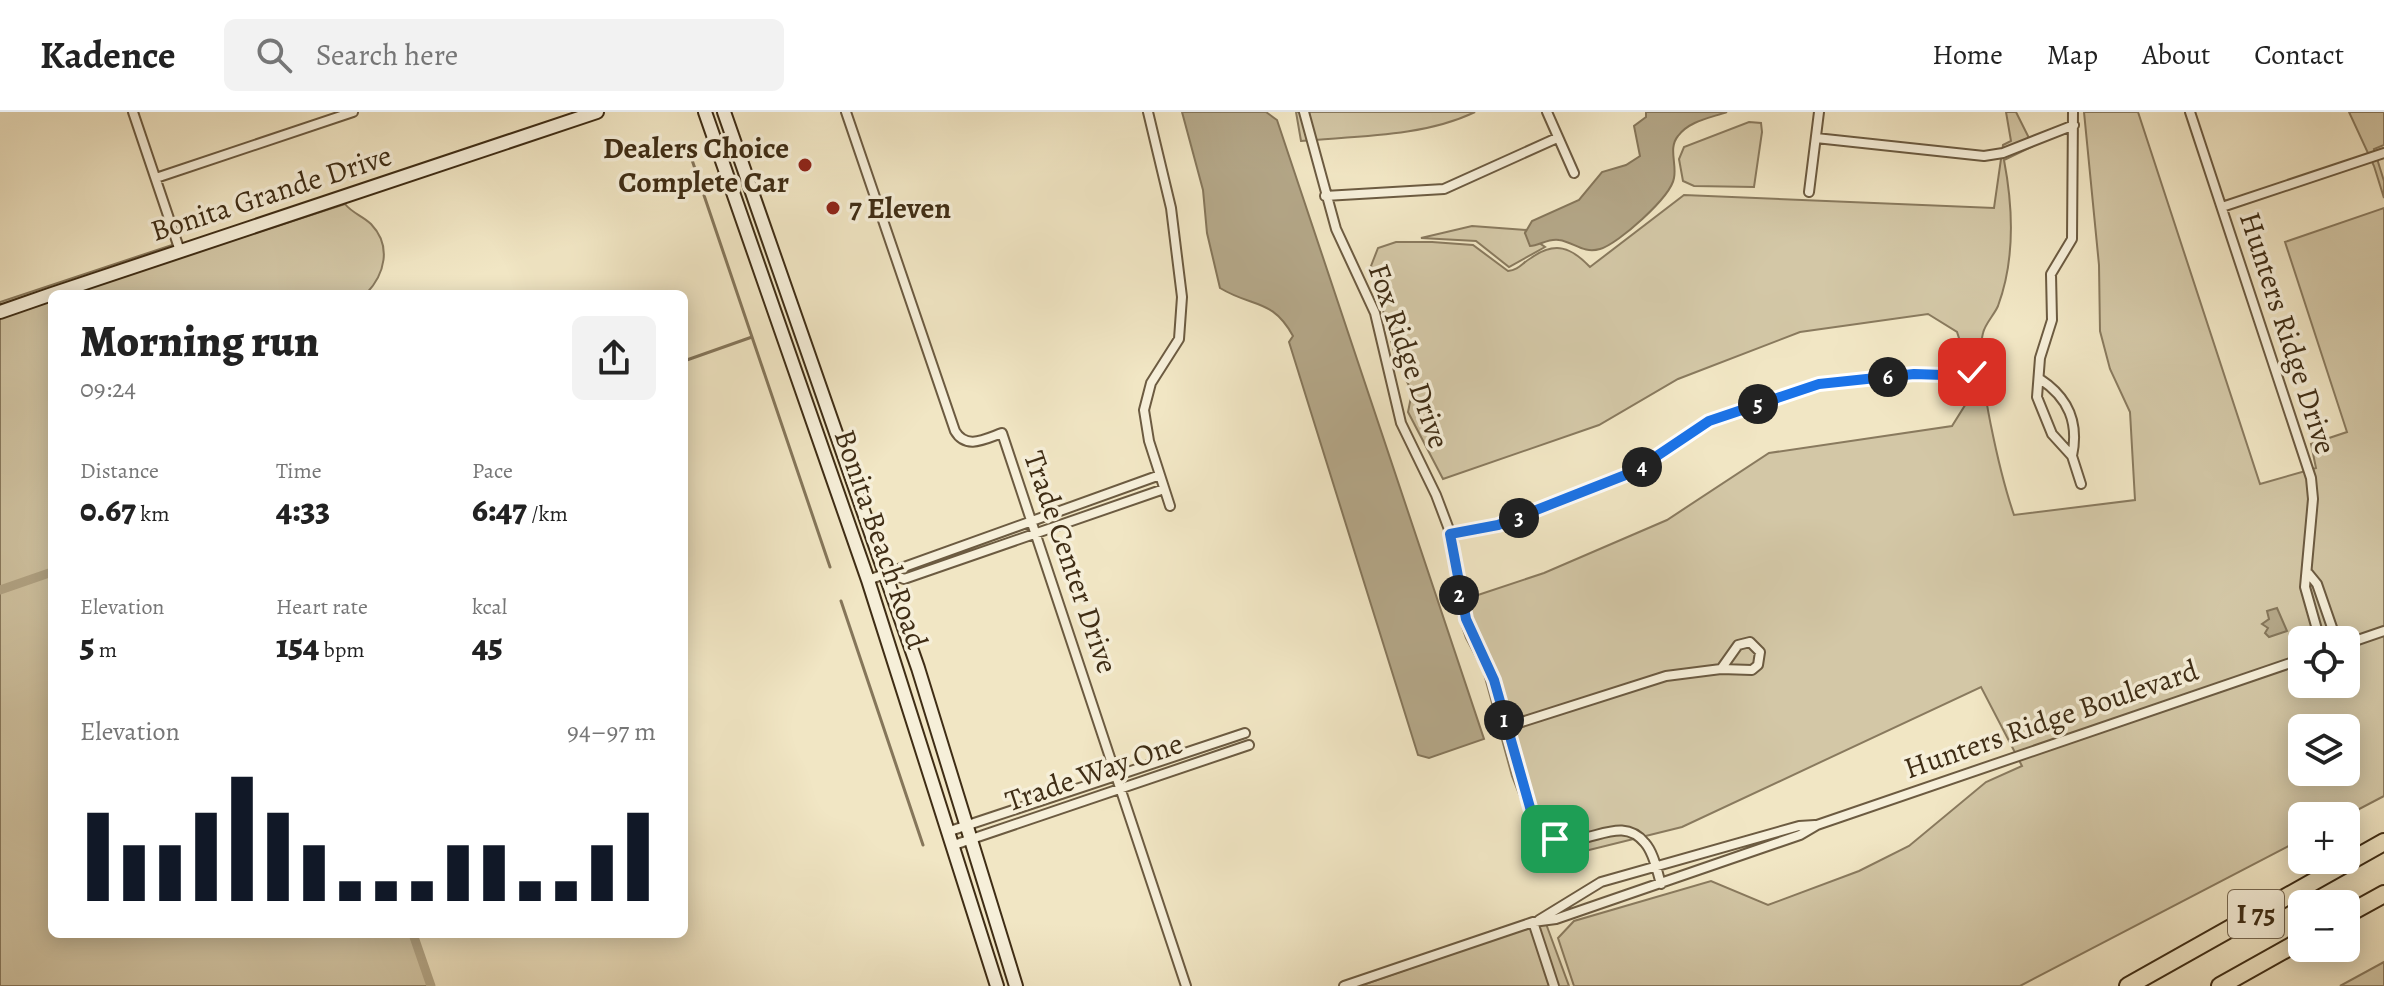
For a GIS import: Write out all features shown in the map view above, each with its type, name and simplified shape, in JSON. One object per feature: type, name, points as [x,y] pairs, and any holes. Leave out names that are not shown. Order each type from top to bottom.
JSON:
[{"type":"highway","name":"I 75","points":[[2128,986],[2384,842]]},
{"type":"highway","points":[[2360,907],[2384,894]]},
{"type":"highway","name":"I 75","points":[[2220,986],[2288,948]]},
{"type":"street","points":[[133,112],[180,251]]},
{"type":"street","points":[[156,178],[353,112]]},
{"type":"street","name":"Bonita Grande Drive","points":[[64,290],[597,112]]},
{"type":"street","name":"Bonita Beach Road","points":[[705,112],[868,580],[997,986]]},
{"type":"street","name":"Bonita Beach Road","points":[[724,112],[889,575],[1016,986]]},
{"type":"street","name":"Trade Center Drive","points":[[846,112],[955,431],[961,439],[972,442],[1002,433],[1186,986]]},
{"type":"street","points":[[1148,112],[1171,208],[1182,308],[1179,339],[1151,383],[1144,410],[1144,423],[1170,506]]},
{"type":"street","name":"Fox Ridge Drive","points":[[1304,112],[1325,196],[1344,250],[1375,313],[1401,423],[1450,534],[1466,619],[1490,668],[1533,818],[1543,832],[1567,841],[1580,841],[1607,832],[1629,832],[1646,844],[1661,884]]},
{"type":"street","points":[[1547,112],[1574,173]]},
{"type":"street","points":[[1809,192],[1819,112]]},
{"type":"street","points":[[2073,112],[2072,239],[2051,274],[2052,320],[2040,358],[2039,408],[2058,443],[2072,456],[2081,484]]},
{"type":"street","points":[[2191,114],[2205,112]]},
{"type":"street","name":"Hunters Ridge Drive","points":[[2191,114],[2311,478],[2313,499],[2305,587],[2318,626]]},
{"type":"street","points":[[1816,138],[1984,156],[2003,153],[2074,125]]},
{"type":"street","points":[[1325,196],[1444,189],[1557,138]]},
{"type":"street","points":[[2222,207],[2384,153]]},
{"type":"street","name":"Bonita Grande Drive","points":[[0,312],[48,295]]},
{"type":"street","points":[[1450,534],[1498,525],[1633,472],[1709,421],[1805,389],[1914,374],[1944,375]]},
{"type":"street","points":[[2040,379],[2056,390],[2068,407],[2076,437],[2072,456]]},
{"type":"street","points":[[868,580],[889,575],[900,567],[1160,475]]},
{"type":"street","points":[[889,575],[904,579],[1164,489]]},
{"type":"street","points":[[2308,573],[2317,584],[2331,626]]},
{"type":"street","points":[[2360,639],[2384,631]]},
{"type":"street","points":[[1506,727],[1666,676],[1721,669],[1752,670],[1760,659],[1757,646],[1750,642],[1738,645],[1721,669]]},
{"type":"street","name":"Hunters Ridge Boulevard","points":[[1536,921],[1556,919],[1661,884],[1800,835],[1817,825],[2288,664]]},
{"type":"street","name":"Trade Way One","points":[[950,831],[1245,733]]},
{"type":"street","name":"Trade Way One","points":[[954,845],[1249,745]]},
{"type":"street","name":"Hunters Ridge Boulevard","points":[[1344,986],[1536,921],[1601,882],[1799,826],[1817,825]]},
{"type":"street","points":[[1536,921],[1554,986]]},
{"type":"shaded area","points":[[1182,112],[1266,112],[1277,120],[1484,739],[1429,758],[1418,755],[1289,342],[1293,336],[1269,309],[1220,288],[1207,233],[1203,190]]},
{"type":"shaded area","points":[[1296,112],[1475,112],[1412,131],[1301,141]]},
{"type":"shaded area","points":[[1646,112],[1727,112],[1694,123],[1678,136],[1673,151],[1675,173],[1671,186],[1643,219],[1619,238],[1594,250],[1555,240],[1530,246],[1525,233],[1532,221],[1579,200],[1602,172],[1626,165],[1640,156],[1634,126],[1646,117]]},
{"type":"shaded area","points":[[2006,112],[2016,112],[2033,146],[2004,160],[2011,215],[2010,252],[2004,288],[1984,330],[1981,349],[1991,424],[2014,515],[2135,500],[2130,412],[2110,369],[2100,331],[2099,265],[2084,112],[2138,112],[2260,484],[2316,468],[2311,444],[2347,432],[2285,242],[2384,208],[2384,796],[2360,809],[2360,802],[2288,802],[2288,846],[2020,986],[1574,986],[1558,938],[1574,921],[1711,881],[1768,905],[1859,871],[1909,846],[1986,782],[2022,766],[1981,687],[1682,827],[1573,854],[1549,847],[1531,825],[1512,776],[1483,670],[1466,638],[1454,603],[1544,573],[1667,520],[1769,453],[1952,426],[1967,402],[1972,378],[1957,332],[1928,314],[1800,332],[1678,379],[1599,425],[1443,479],[1408,412],[1412,392],[1396,359],[1371,266],[1378,248],[1396,242],[1473,245],[1508,271],[1555,248],[1569,251],[1590,267],[1684,195],[1994,208],[2003,145],[2011,141]]},
{"type":"shaded area","points":[[2349,112],[2384,112],[2384,145],[2374,149],[2384,181],[2384,198],[2374,166]]},
{"type":"shaded area","points":[[1749,122],[1761,123],[1762,132],[1754,187],[1694,186],[1683,181],[1679,159],[1684,147]]},
{"type":"shaded area","points":[[345,204],[371,224],[382,241],[384,251],[378,278],[370,290],[79,290]]},
{"type":"shaded area","points":[[1472,226],[1526,230],[1525,233],[1545,247],[1509,267],[1476,241],[1421,238]]},
{"type":"shaded area","points":[[181,242],[182,245],[0,307],[0,302]]},
{"type":"shaded area","points":[[48,300],[48,938],[414,938],[430,986],[0,986],[0,316]]},
{"type":"shaded area","points":[[2277,608],[2287,631],[2269,637],[2265,633],[2268,628],[2262,624],[2269,619],[2267,611]]},
{"type":"shaded area","points":[[1545,921],[1569,986],[1360,986]]},
{"type":"shaded area","points":[[2384,962],[2384,986],[2340,986]]},
{"type":"waterway","points":[[690,154],[830,567]]},
{"type":"waterway","points":[[688,360],[752,337]]},
{"type":"waterway","points":[[0,590],[48,573]]},
{"type":"waterway","points":[[841,601],[923,845]]},
{"type":"waterway","points":[[414,938],[431,986]]},
{"type":"place","name":"Dealers Choice Complete Car","points":[[805,165]]},
{"type":"place","name":"7 Eleven","points":[[833,208]]},
{"type":"route","points":[[1555,839],[1543,832],[1533,818],[1490,668],[1466,619],[1450,534],[1498,525],[1633,472],[1709,421],[1819,384],[1914,374],[1944,375],[1949,365],[1958,362],[1967,364],[1972,372]]}]
